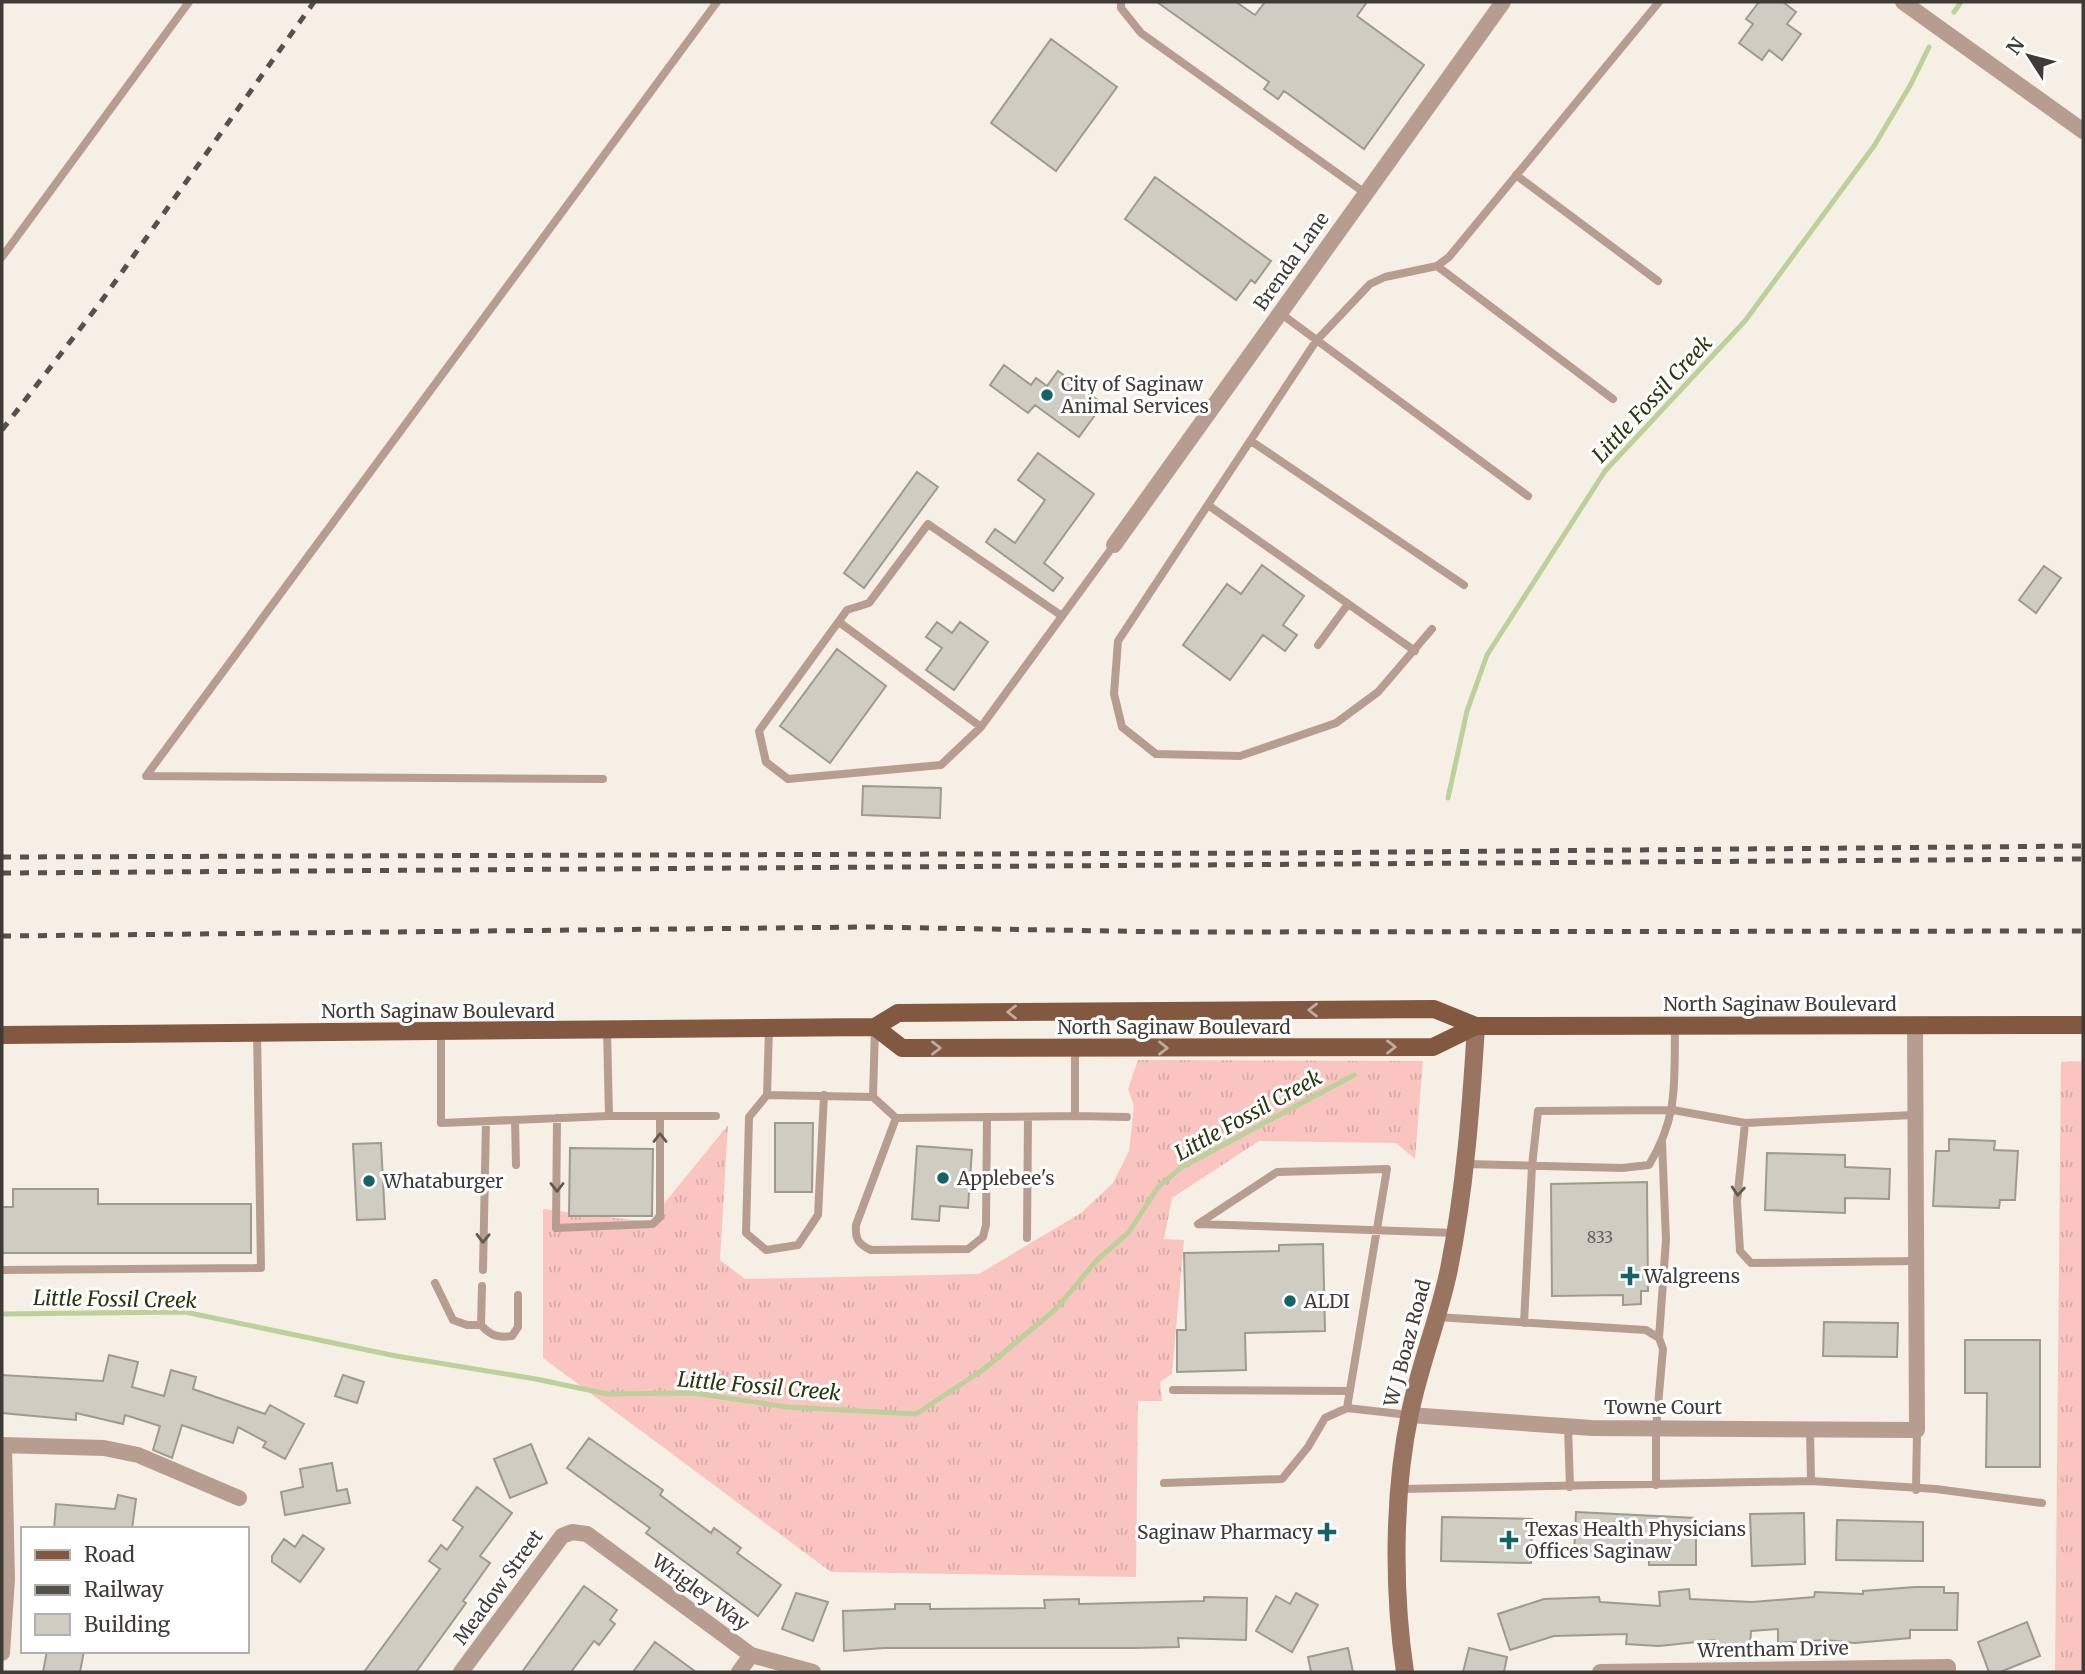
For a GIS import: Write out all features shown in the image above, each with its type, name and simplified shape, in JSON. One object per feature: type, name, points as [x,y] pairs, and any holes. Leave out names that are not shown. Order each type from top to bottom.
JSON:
[{"type":"main road","name":"North Saginaw Boulevard","points":[[2,1035],[769,1029],[875,1027],[898,1013],[1434,1009],[1476,1026],[2083,1025]]},
{"type":"main road","name":"North Saginaw Boulevard","points":[[875,1027],[902,1048],[1074,1048],[1433,1047],[1476,1026]]},
{"type":"main road","name":"W J Boaz Road","points":[[1405,1672],[1397,1592],[1409,1415],[1436,1317],[1455,1233],[1466,1164],[1476,1026]]},
{"type":"street","name":"Brenda Lane","points":[[1114,545],[1503,2]]},
{"type":"street","points":[[1903,2],[2083,131]]},
{"type":"street","points":[[1915,1026],[1913,1115],[1917,1430]]},
{"type":"street","name":"Towne Court","points":[[1409,1415],[1568,1426],[1917,1430]]},
{"type":"street","points":[[2,1653],[7,1579],[3,1445],[104,1448],[138,1455],[239,1499]]},
{"type":"street","name":"Wrigley Way","points":[[572,1532],[587,1534],[751,1655],[813,1672]]},
{"type":"street","name":"Meadow Street","points":[[461,1672],[562,1536],[572,1532]]},
{"type":"street","points":[[739,1672],[751,1655]]},
{"type":"street","name":"Wrentham Drive","points":[[1600,1672],[1948,1670]]},
{"type":"lane","points":[[2,257],[189,2]]},
{"type":"lane","points":[[603,779],[146,776],[717,2]]},
{"type":"lane","points":[[1121,2],[1121,8],[1141,33],[1365,193]]},
{"type":"lane","points":[[1432,629],[1378,692],[1336,723],[1240,756],[1156,754],[1122,727],[1114,694],[1118,641],[1317,341],[1370,284],[1385,277],[1437,266],[1449,257],[1659,2]]},
{"type":"lane","points":[[1516,175],[1658,281]]},
{"type":"lane","points":[[1437,266],[1613,399]]},
{"type":"lane","points":[[1280,313],[1528,496]]},
{"type":"lane","points":[[1251,441],[1464,585]]},
{"type":"lane","points":[[1208,505],[1415,651]]},
{"type":"lane","points":[[1062,616],[928,524],[869,603],[847,610],[759,731],[766,762],[788,779],[941,765],[981,727],[1114,545]]},
{"type":"lane","points":[[1318,645],[1348,604]]},
{"type":"lane","points":[[839,622],[981,727]]},
{"type":"lane","points":[[1466,1164],[1622,1168],[1649,1165],[1662,1142],[1673,1110],[1675,1025]]},
{"type":"lane","points":[[873,1097],[875,1027]]},
{"type":"lane","points":[[769,1029],[767,1095],[749,1117],[746,1233],[765,1250],[798,1245],[818,1215],[824,1095]]},
{"type":"lane","points":[[607,1030],[609,1116]]},
{"type":"lane","points":[[441,1032],[441,1123],[609,1116],[716,1116]]},
{"type":"lane","points":[[2,1270],[261,1268],[257,1033]]},
{"type":"lane","points":[[1074,1048],[1075,1116]]},
{"type":"lane","points":[[767,1095],[873,1097],[896,1118],[1127,1117]]},
{"type":"lane","points":[[1524,1324],[1532,1166],[1538,1111],[1673,1110],[1745,1123],[1913,1115]]},
{"type":"lane","points":[[557,1118],[556,1228],[653,1224],[660,1217],[660,1116]]},
{"type":"lane","points":[[896,1118],[856,1225],[855,1237],[861,1245],[871,1250],[968,1249],[977,1244],[986,1225],[987,1117]]},
{"type":"lane","points":[[1027,1238],[1028,1117]]},
{"type":"lane","points":[[515,1120],[516,1165]]},
{"type":"lane","points":[[483,1270],[486,1121]]},
{"type":"lane","points":[[1745,1123],[1737,1201],[1740,1251],[1751,1262],[1915,1261]]},
{"type":"lane","points":[[1656,1485],[1656,1428],[1663,1349],[1659,1338],[1666,1240],[1662,1142]]},
{"type":"lane","points":[[1347,1408],[1350,1391],[1377,1229],[1387,1169],[1276,1172],[1198,1224],[1377,1229],[1455,1233]]},
{"type":"lane","points":[[435,1283],[445,1309],[453,1320],[467,1325],[481,1325]]},
{"type":"lane","points":[[482,1286],[481,1325],[488,1333],[499,1338],[512,1336],[518,1327],[518,1296]]},
{"type":"lane","points":[[1436,1317],[1646,1330],[1659,1338]]},
{"type":"lane","points":[[1173,1390],[1350,1391]]},
{"type":"lane","points":[[1164,1483],[1282,1479],[1325,1418],[1347,1408],[1409,1415]]},
{"type":"lane","points":[[1568,1426],[1570,1487]]},
{"type":"lane","points":[[1810,1429],[1811,1481]]},
{"type":"lane","points":[[1916,1490],[1917,1430]]},
{"type":"lane","points":[[1402,1489],[1811,1481],[1916,1490],[1936,1489],[2042,1503]]},
{"type":"green space","points":[[1138,1060],[1423,1061],[1415,1159],[1396,1143],[1259,1141],[1172,1198],[1164,1239],[1184,1240],[1172,1374],[1160,1382],[1162,1401],[1138,1401],[1136,1577],[831,1572],[543,1358],[543,1209],[649,1222],[728,1125],[720,1260],[745,1279],[979,1274],[1081,1213],[1113,1183],[1129,1151],[1134,1106],[1128,1089]]},
{"type":"green space","points":[[2083,1061],[2083,1672],[2055,1672],[2061,1062]]},
{"type":"building","points":[[1157,2],[1236,2],[1255,15],[1265,2],[1367,2],[1357,16],[1424,65],[1364,149],[1284,91],[1278,99],[1264,89],[1269,82]]},
{"type":"building","points":[[1759,2],[1783,2],[1796,12],[1787,24],[1801,34],[1782,60],[1769,50],[1762,60],[1739,43],[1753,24],[1746,19]]},
{"type":"building","points":[[1051,39],[1117,87],[1056,171],[991,123]]},
{"type":"building","points":[[1155,177],[1271,261],[1255,283],[1251,280],[1236,300],[1125,219]]},
{"type":"building","name":"City of Saginaw Animal Services","points":[[1004,365],[1031,385],[1036,378],[1047,386],[1058,371],[1103,404],[1079,437],[1035,405],[1028,413],[990,385]]},
{"type":"building","points":[[1038,453],[1094,494],[1044,563],[1063,578],[1053,591],[986,542],[995,529],[1015,543],[1045,500],[1018,480]]},
{"type":"building","points":[[917,472],[938,487],[864,588],[844,573]]},
{"type":"building","points":[[1262,565],[1304,596],[1283,625],[1297,635],[1285,651],[1263,635],[1230,680],[1183,645],[1227,584],[1241,594]]},
{"type":"building","points":[[2044,566],[2061,578],[2036,613],[2019,600]]},
{"type":"building","points":[[937,622],[952,633],[960,622],[988,642],[954,690],[926,670],[942,648],[926,637]]},
{"type":"building","points":[[837,649],[886,686],[830,763],[780,726]]},
{"type":"building","points":[[863,786],[941,788],[940,818],[862,815]]},
{"type":"building","points":[[775,1123],[813,1123],[812,1192],[775,1192]]},
{"type":"building","points":[[1949,1139],[1995,1141],[1994,1150],[2018,1151],[2015,1200],[2000,1200],[1999,1208],[1933,1206],[1936,1151],[1949,1151]]},
{"type":"building","name":"Whataburger","points":[[381,1143],[385,1219],[357,1220],[353,1144]]},
{"type":"building","name":"Applebee's","points":[[917,1146],[972,1150],[968,1208],[940,1206],[939,1221],[912,1219]]},
{"type":"building","points":[[570,1148],[653,1149],[652,1216],[569,1216]]},
{"type":"building","points":[[1767,1153],[1845,1155],[1845,1167],[1890,1169],[1889,1199],[1845,1198],[1845,1213],[1765,1210]]},
{"type":"building","name":"Walgreens","points":[[1647,1182],[1648,1291],[1641,1291],[1641,1304],[1623,1305],[1623,1295],[1552,1296],[1551,1184]]},
{"type":"building","points":[[13,1189],[98,1189],[98,1204],[251,1204],[251,1253],[2,1253],[2,1207],[13,1207]]},
{"type":"building","points":[[1323,1244],[1325,1331],[1245,1333],[1246,1370],[1177,1372],[1177,1330],[1186,1330],[1184,1253],[1279,1251],[1279,1245]]},
{"type":"building","points":[[1824,1322],[1898,1323],[1897,1357],[1823,1356]]},
{"type":"building","points":[[1965,1340],[2040,1340],[2040,1467],[1986,1467],[1987,1393],[1965,1393]]},
{"type":"building","points":[[109,1355],[138,1362],[132,1387],[164,1396],[171,1370],[196,1377],[193,1389],[265,1414],[270,1405],[304,1424],[285,1459],[263,1447],[266,1442],[238,1427],[233,1443],[182,1425],[172,1458],[153,1450],[160,1426],[125,1415],[123,1424],[76,1413],[76,1420],[2,1413],[2,1375],[103,1381]]},
{"type":"building","points":[[343,1375],[364,1382],[357,1403],[335,1396]]},
{"type":"building","points":[[589,1438],[663,1490],[660,1495],[711,1533],[714,1528],[741,1548],[737,1553],[781,1585],[758,1616],[646,1533],[650,1528],[567,1468]]},
{"type":"building","points":[[531,1444],[547,1483],[510,1498],[494,1459]]},
{"type":"building","points":[[332,1463],[337,1491],[347,1489],[350,1503],[285,1515],[281,1492],[303,1487],[300,1469]]},
{"type":"building","points":[[477,1487],[512,1513],[480,1556],[490,1563],[463,1601],[466,1603],[416,1672],[364,1672],[440,1569],[429,1561],[441,1545],[447,1550],[463,1527],[453,1520]]},
{"type":"building","points":[[118,1495],[136,1499],[132,1527],[54,1527],[56,1504],[115,1509]]},
{"type":"building","points":[[1576,1512],[1696,1518],[1696,1565],[1649,1565],[1649,1558],[1574,1555]]},
{"type":"building","points":[[1804,1513],[1805,1564],[1752,1566],[1750,1514]]},
{"type":"building","points":[[1442,1517],[1532,1519],[1531,1563],[1441,1561]]},
{"type":"building","points":[[1837,1520],[1923,1522],[1923,1561],[1836,1560]]},
{"type":"building","points":[[303,1535],[324,1549],[300,1582],[272,1562],[272,1556],[284,1539],[295,1547]]},
{"type":"building","points":[[584,1586],[617,1610],[610,1620],[615,1624],[599,1645],[594,1641],[571,1672],[522,1672]]},
{"type":"building","points":[[1944,1587],[1944,1593],[1958,1593],[1957,1630],[1910,1630],[1910,1638],[1855,1643],[1826,1640],[1778,1643],[1778,1629],[1751,1631],[1750,1645],[1715,1644],[1715,1640],[1659,1646],[1626,1644],[1627,1634],[1554,1636],[1510,1650],[1498,1614],[1544,1599],[1599,1597],[1600,1602],[1660,1606],[1659,1592],[1689,1589],[1690,1599],[1752,1602],[1814,1597],[1815,1592],[1863,1594],[1863,1591]]},
{"type":"building","points":[[796,1593],[828,1602],[813,1641],[782,1629]]},
{"type":"building","points":[[1296,1593],[1318,1605],[1292,1652],[1256,1631],[1276,1596],[1290,1604]]},
{"type":"building","points":[[1204,1597],[1247,1598],[1246,1640],[1178,1638],[1179,1647],[884,1648],[844,1651],[843,1611],[895,1609],[895,1604],[930,1604],[930,1609],[1045,1608],[1044,1600],[1079,1599],[1079,1604],[1204,1601]]},
{"type":"building","points":[[2027,1622],[2040,1656],[2000,1672],[1989,1672],[1978,1642]]},
{"type":"building","points":[[655,1642],[696,1672],[633,1672]]},
{"type":"building","points":[[1348,1648],[1353,1672],[1311,1672],[1308,1657]]},
{"type":"building","points":[[1469,1648],[1507,1657],[1504,1672],[1463,1672]]},
{"type":"building","points":[[47,1653],[84,1653],[80,1672],[43,1672]]},
{"type":"waterway","name":"Little Fossil Creek","points":[[1954,12],[1961,2]]},
{"type":"waterway","name":"Little Fossil Creek","points":[[1448,798],[1467,711],[1487,655],[1605,471],[1745,321],[1874,146],[1911,84],[1929,47]]},
{"type":"waterway","name":"Little Fossil Creek","points":[[2,1314],[185,1312],[396,1356],[536,1379],[607,1394],[694,1393],[787,1407],[916,1414],[984,1369],[1057,1308],[1097,1260],[1129,1232],[1158,1187],[1182,1167],[1354,1075]]},
{"type":"railway","points":[[2,430],[100,303],[314,2]]},
{"type":"railway","points":[[2,857],[1287,853],[2083,846]]},
{"type":"railway","points":[[2,873],[2083,859]]},
{"type":"railway","points":[[2,936],[868,927],[1172,932],[2083,931]]},
{"type":"place","name":"City of Saginaw Animal Services","points":[[1047,395]]},
{"type":"place","name":"Applebee's","points":[[943,1178]]},
{"type":"place","name":"Whataburger","points":[[369,1181]]},
{"type":"place","name":"Walgreens","points":[[1630,1276]]},
{"type":"place","name":"ALDI","points":[[1290,1301]]},
{"type":"place","name":"Saginaw Pharmacy","points":[[1327,1532]]},
{"type":"place","name":"Texas Health Physicians Offices Saginaw","points":[[1509,1540]]}]
